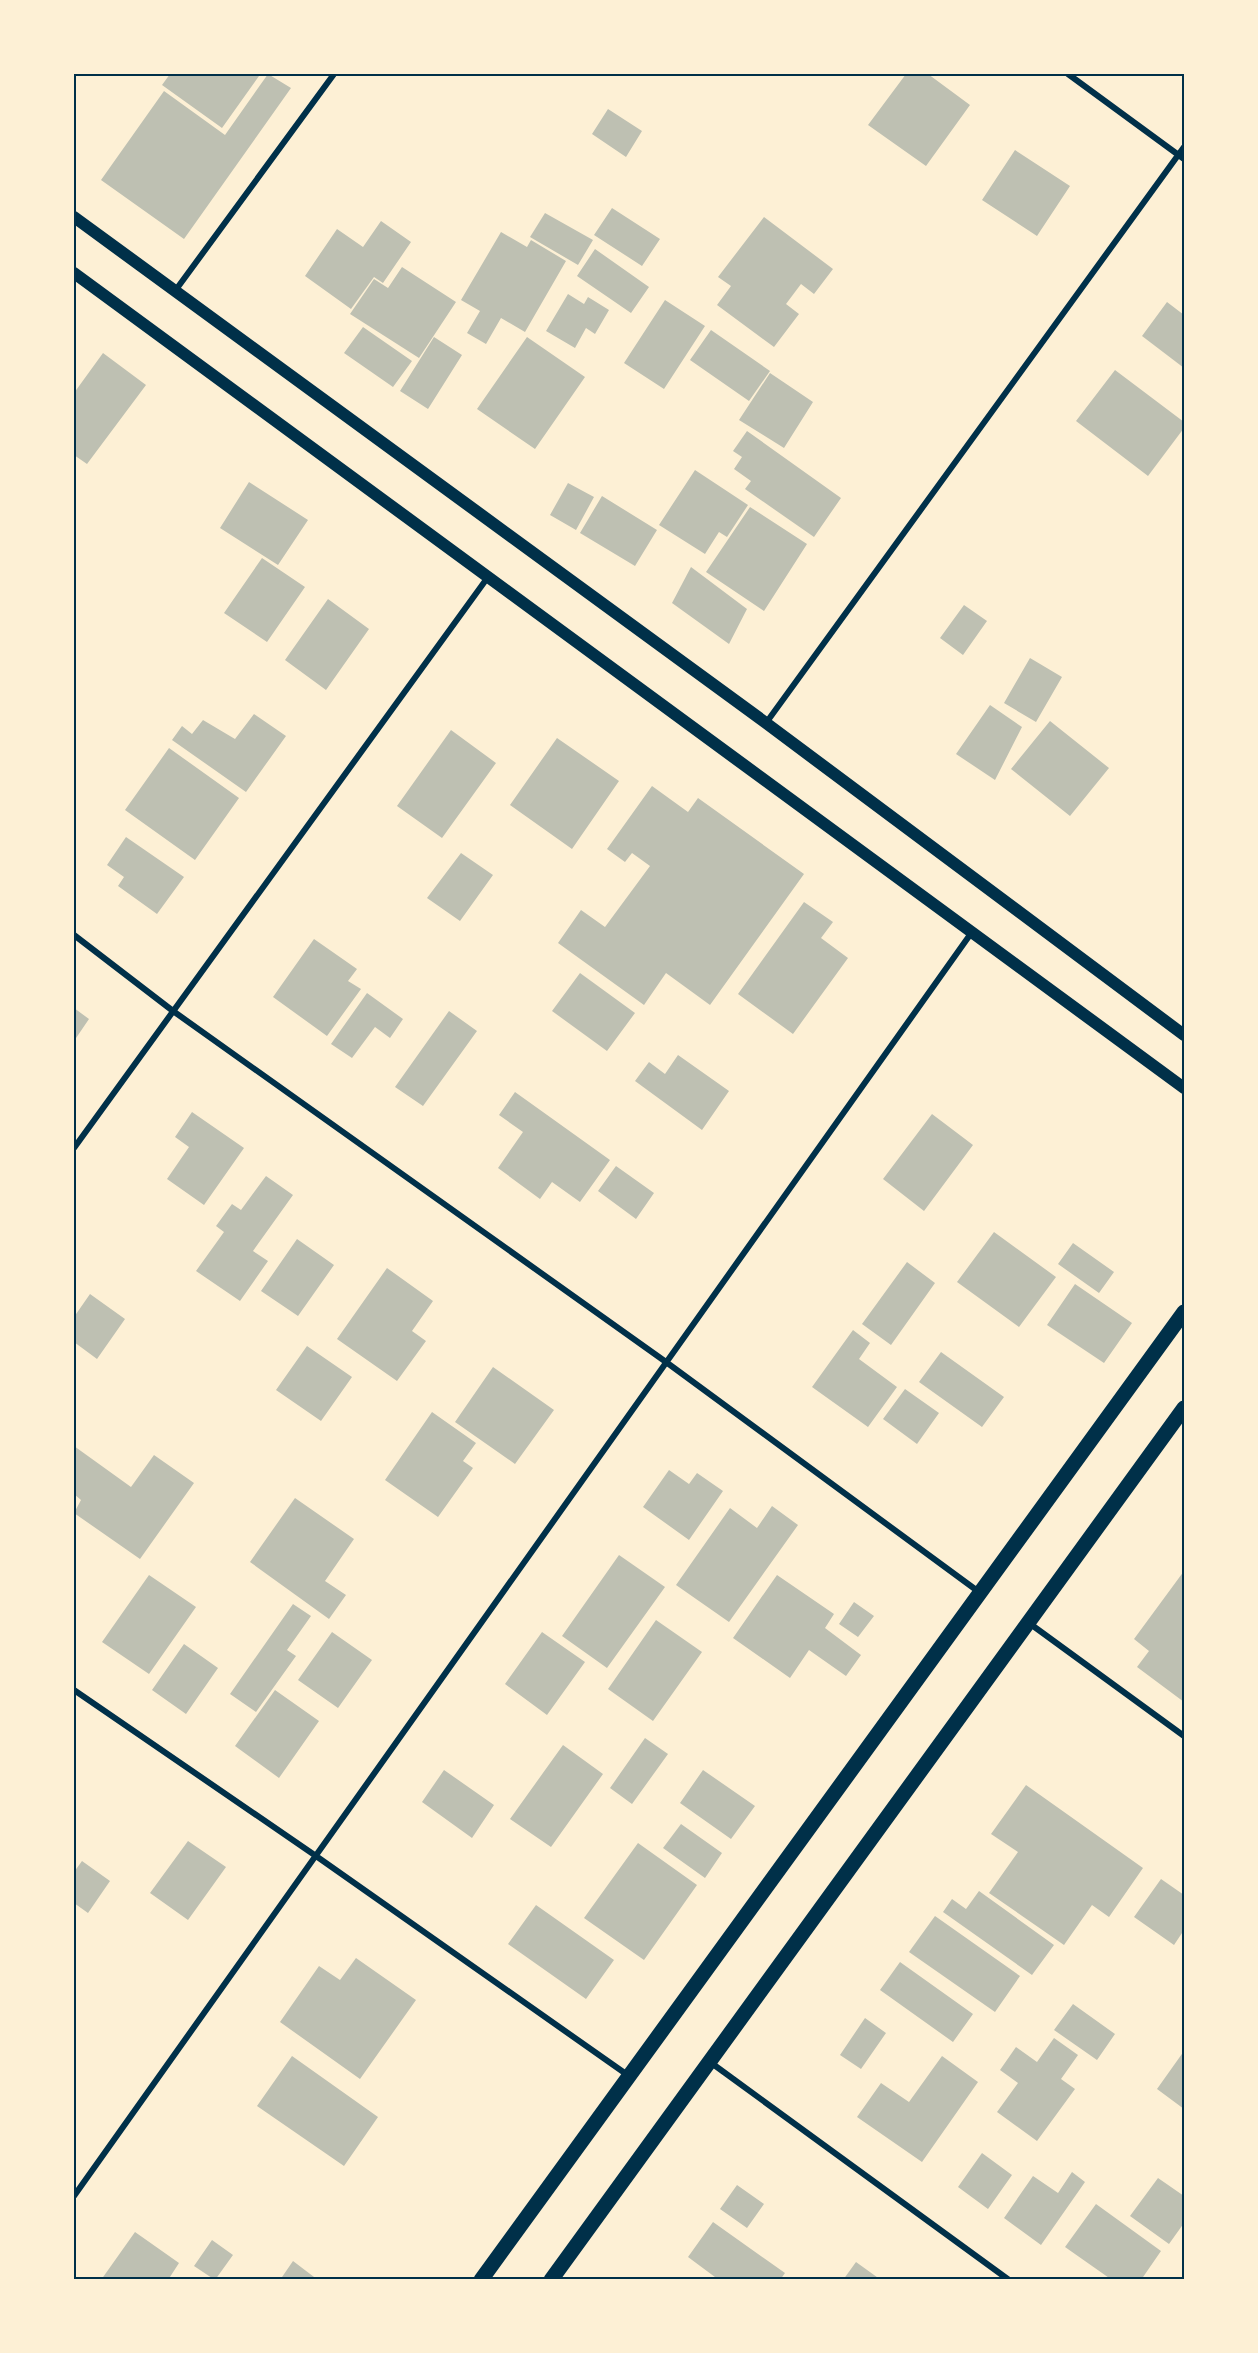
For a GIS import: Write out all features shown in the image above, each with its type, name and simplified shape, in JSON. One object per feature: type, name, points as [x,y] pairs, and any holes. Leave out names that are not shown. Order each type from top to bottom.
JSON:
[{"type":"main road","points":[[74,217],[766,723],[1185,1035]]},
{"type":"main road","points":[[74,273],[1185,1088]]},
{"type":"main road","points":[[481,2280],[1185,1312]]},
{"type":"main road","points":[[551,2280],[1185,1408]]},
{"type":"street","points":[[175,291],[334,74]]},
{"type":"street","points":[[1068,74],[1182,157]]},
{"type":"street","points":[[766,723],[1182,157],[1185,147]]},
{"type":"street","points":[[74,1149],[488,577]]},
{"type":"street","points":[[74,2196],[972,931]]},
{"type":"street","points":[[74,935],[173,1011],[666,1362],[980,1593]]},
{"type":"street","points":[[1028,1623],[1185,1736]]},
{"type":"street","points":[[74,1690],[316,1856],[629,2076]]},
{"type":"street","points":[[710,2062],[1009,2280]]},
{"type":"building","points":[[170,74],[255,74],[259,76],[222,128],[162,85]]},
{"type":"building","points":[[268,74],[291,88],[184,239],[101,180],[164,91],[225,135]]},
{"type":"building","points":[[906,74],[928,74],[970,105],[926,166],[868,125]]},
{"type":"building","points":[[608,109],[642,131],[626,157],[592,134]]},
{"type":"building","points":[[1015,150],[1070,186],[1037,236],[982,200]]},
{"type":"building","points":[[612,208],[660,239],[642,266],[594,235]]},
{"type":"building","points":[[545,213],[593,240],[578,265],[530,237]]},
{"type":"building","points":[[764,217],[833,269],[814,294],[801,284],[786,304],[799,314],[774,347],[717,305],[731,286],[718,277]]},
{"type":"building","points":[[381,221],[411,242],[383,283],[374,277],[351,309],[305,276],[337,229],[363,247]]},
{"type":"building","points":[[501,232],[527,247],[531,240],[566,261],[525,332],[501,318],[486,344],[467,333],[480,311],[461,300]]},
{"type":"building","points":[[595,249],[649,287],[631,313],[577,276]]},
{"type":"building","points":[[402,267],[456,302],[419,358],[350,314],[374,279],[388,288]]},
{"type":"building","points":[[568,294],[584,304],[588,297],[609,310],[595,334],[586,328],[575,348],[546,331]]},
{"type":"building","points":[[665,300],[705,326],[664,389],[624,363]]},
{"type":"building","points":[[1167,302],[1184,315],[1184,368],[1142,336]]},
{"type":"building","points":[[363,327],[412,361],[393,387],[344,353]]},
{"type":"building","points":[[711,330],[770,371],[749,401],[690,360]]},
{"type":"building","points":[[434,337],[462,355],[428,409],[400,391]]},
{"type":"building","points":[[527,337],[585,377],[535,449],[477,409]]},
{"type":"building","points":[[103,353],[146,385],[87,464],[74,455],[74,393]]},
{"type":"building","points":[[1115,370],[1184,422],[1184,428],[1148,476],[1076,421]]},
{"type":"building","points":[[770,373],[813,402],[784,448],[739,420]]},
{"type":"building","points":[[747,431],[841,498],[814,537],[745,489],[751,481],[734,469],[742,457],[733,451]]},
{"type":"building","points":[[695,470],[748,505],[727,537],[719,532],[705,554],[659,525]]},
{"type":"building","points":[[249,482],[308,520],[278,565],[220,528]]},
{"type":"building","points":[[568,483],[594,497],[576,530],[550,515]]},
{"type":"building","points":[[602,496],[657,530],[635,566],[580,533]]},
{"type":"building","points":[[750,507],[807,544],[764,611],[706,572]]},
{"type":"building","points":[[262,558],[305,587],[267,642],[224,613]]},
{"type":"building","points":[[691,567],[747,609],[729,644],[672,603]]},
{"type":"building","points":[[328,599],[369,629],[326,690],[285,660]]},
{"type":"building","points":[[964,605],[987,621],[963,655],[940,638]]},
{"type":"building","points":[[1030,658],[1062,677],[1036,722],[1004,703]]},
{"type":"building","points":[[990,705],[1022,727],[995,780],[956,754]]},
{"type":"building","points":[[254,714],[286,736],[246,792],[172,740],[182,726],[192,734],[203,720],[235,739]]},
{"type":"building","points":[[1050,721],[1109,768],[1070,816],[1011,769]]},
{"type":"building","points":[[451,730],[496,763],[442,838],[397,806]]},
{"type":"building","points":[[557,738],[619,781],[572,849],[510,805]]},
{"type":"building","points":[[169,748],[239,798],[195,860],[125,810]]},
{"type":"building","points":[[652,786],[688,812],[698,798],[804,874],[710,1005],[666,973],[644,1005],[558,943],[581,910],[605,927],[650,866],[632,853],[625,862],[607,849]]},
{"type":"building","points":[[126,837],[184,877],[157,914],[118,886],[124,877],[107,865]]},
{"type":"building","points":[[461,853],[493,875],[460,921],[427,898]]},
{"type":"building","points":[[804,902],[833,922],[821,938],[848,958],[793,1034],[738,994]]},
{"type":"building","points":[[314,939],[357,969],[348,981],[361,989],[327,1036],[273,997]]},
{"type":"building","points":[[580,973],[635,1013],[607,1051],[552,1011]]},
{"type":"building","points":[[367,993],[403,1019],[390,1038],[375,1027],[352,1058],[331,1044]]},
{"type":"building","points":[[74,1008],[89,1019],[74,1041]]},
{"type":"building","points":[[449,1011],[477,1031],[423,1106],[395,1087]]},
{"type":"building","points":[[678,1055],[729,1091],[702,1130],[635,1081],[649,1062],[665,1074]]},
{"type":"building","points":[[515,1092],[610,1160],[580,1202],[552,1182],[540,1199],[498,1168],[523,1132],[499,1115]]},
{"type":"building","points":[[192,1112],[244,1148],[204,1205],[167,1179],[189,1147],[175,1137]]},
{"type":"building","points":[[932,1114],[973,1145],[924,1211],[883,1179]]},
{"type":"building","points":[[616,1166],[654,1193],[636,1219],[598,1191]]},
{"type":"building","points":[[266,1176],[293,1195],[253,1251],[268,1261],[240,1301],[196,1271],[224,1232],[216,1226],[232,1204],[241,1210]]},
{"type":"building","points":[[994,1232],[1056,1277],[1019,1327],[957,1282]]},
{"type":"building","points":[[297,1239],[334,1265],[298,1316],[261,1291]]},
{"type":"building","points":[[1073,1243],[1114,1272],[1099,1293],[1058,1264]]},
{"type":"building","points":[[907,1262],[935,1283],[891,1345],[862,1324]]},
{"type":"building","points":[[387,1268],[433,1301],[412,1331],[426,1341],[397,1381],[337,1339]]},
{"type":"building","points":[[1075,1284],[1132,1323],[1104,1363],[1047,1325]]},
{"type":"building","points":[[90,1294],[125,1319],[97,1359],[74,1342],[74,1317]]},
{"type":"building","points":[[853,1330],[870,1343],[859,1359],[897,1387],[868,1427],[812,1387]]},
{"type":"building","points":[[307,1346],[352,1377],[321,1421],[276,1390]]},
{"type":"building","points":[[941,1352],[1004,1397],[982,1427],[919,1382]]},
{"type":"building","points":[[493,1367],[554,1410],[515,1464],[455,1422]]},
{"type":"building","points":[[905,1389],[939,1413],[917,1444],[883,1419]]},
{"type":"building","points":[[432,1412],[476,1443],[463,1461],[473,1468],[438,1517],[385,1480]]},
{"type":"building","points":[[74,1446],[131,1487],[154,1455],[194,1483],[140,1559],[74,1513],[81,1500],[74,1494]]},
{"type":"building","points":[[669,1470],[689,1484],[697,1473],[723,1491],[689,1540],[643,1507]]},
{"type":"building","points":[[295,1498],[354,1539],[325,1581],[346,1595],[329,1619],[250,1562]]},
{"type":"building","points":[[772,1506],[798,1525],[729,1622],[676,1585],[730,1508],[757,1528]]},
{"type":"building","points":[[619,1555],[665,1587],[607,1668],[562,1636]]},
{"type":"building","points":[[1184,1571],[1184,1702],[1137,1667],[1149,1651],[1134,1639]]},
{"type":"building","points":[[149,1575],[196,1607],[149,1674],[102,1642]]},
{"type":"building","points":[[777,1575],[834,1614],[825,1628],[861,1655],[846,1676],[809,1650],[790,1678],[733,1638]]},
{"type":"building","points":[[854,1602],[874,1616],[858,1637],[839,1624]]},
{"type":"building","points":[[293,1604],[311,1616],[287,1650],[296,1656],[256,1712],[230,1694]]},
{"type":"building","points":[[656,1620],[702,1652],[653,1721],[608,1689]]},
{"type":"building","points":[[332,1632],[372,1660],[338,1708],[298,1680]]},
{"type":"building","points":[[542,1632],[585,1662],[547,1715],[505,1684]]},
{"type":"building","points":[[184,1644],[218,1668],[186,1714],[152,1690]]},
{"type":"building","points":[[275,1690],[319,1721],[279,1778],[235,1746]]},
{"type":"building","points":[[645,1738],[668,1754],[632,1804],[610,1788]]},
{"type":"building","points":[[563,1745],[603,1774],[551,1847],[510,1819]]},
{"type":"building","points":[[444,1770],[494,1805],[472,1838],[422,1802]]},
{"type":"building","points":[[703,1770],[755,1806],[731,1839],[680,1803]]},
{"type":"building","points":[[1026,1785],[1143,1868],[1109,1917],[1092,1905],[1064,1945],[989,1893],[1018,1852],[991,1834]]},
{"type":"building","points":[[681,1824],[722,1853],[705,1878],[663,1848]]},
{"type":"building","points":[[188,1841],[226,1867],[188,1920],[150,1893]]},
{"type":"building","points":[[638,1843],[697,1885],[644,1960],[584,1918]]},
{"type":"building","points":[[82,1861],[110,1881],[88,1913],[74,1903],[74,1872]]},
{"type":"building","points":[[1161,1879],[1184,1895],[1184,1930],[1174,1945],[1134,1917]]},
{"type":"building","points":[[979,1891],[1054,1945],[1032,1975],[943,1912],[952,1899],[966,1909]]},
{"type":"building","points":[[536,1905],[614,1960],[586,1999],[508,1944]]},
{"type":"building","points":[[935,1916],[1020,1976],[995,2012],[909,1952]]},
{"type":"building","points":[[356,1958],[416,2000],[360,2079],[280,2022],[319,1966],[340,1980]]},
{"type":"building","points":[[900,1962],[973,2014],[953,2042],[880,1990]]},
{"type":"building","points":[[1073,2004],[1115,2034],[1097,2060],[1054,2030]]},
{"type":"building","points":[[865,2018],[886,2033],[861,2069],[840,2055]]},
{"type":"building","points":[[1054,2038],[1078,2055],[1061,2079],[1075,2089],[1037,2141],[997,2112],[1018,2083],[1000,2070],[1016,2047],[1037,2062]]},
{"type":"building","points":[[1184,2051],[1184,2109],[1157,2089]]},
{"type":"building","points":[[292,2056],[378,2117],[344,2166],[257,2106]]},
{"type":"building","points":[[942,2056],[978,2082],[922,2162],[857,2117],[881,2083],[909,2102]]},
{"type":"building","points":[[982,2153],[1012,2175],[988,2209],[958,2187]]},
{"type":"building","points":[[1072,2172],[1085,2182],[1041,2245],[1004,2218],[1033,2176],[1058,2193]]},
{"type":"building","points":[[1158,2178],[1184,2196],[1184,2223],[1169,2244],[1130,2216]]},
{"type":"building","points":[[737,2185],[764,2204],[747,2228],[720,2209]]},
{"type":"building","points":[[1096,2204],[1161,2251],[1141,2280],[1112,2280],[1065,2247]]},
{"type":"building","points":[[713,2222],[785,2273],[780,2280],[719,2280],[688,2257]]},
{"type":"building","points":[[135,2232],[179,2263],[168,2280],[101,2280]]},
{"type":"building","points":[[212,2240],[233,2255],[215,2280],[194,2266]]},
{"type":"building","points":[[293,2261],[318,2280],[280,2280]]},
{"type":"building","points":[[856,2262],[881,2280],[843,2280]]}]
